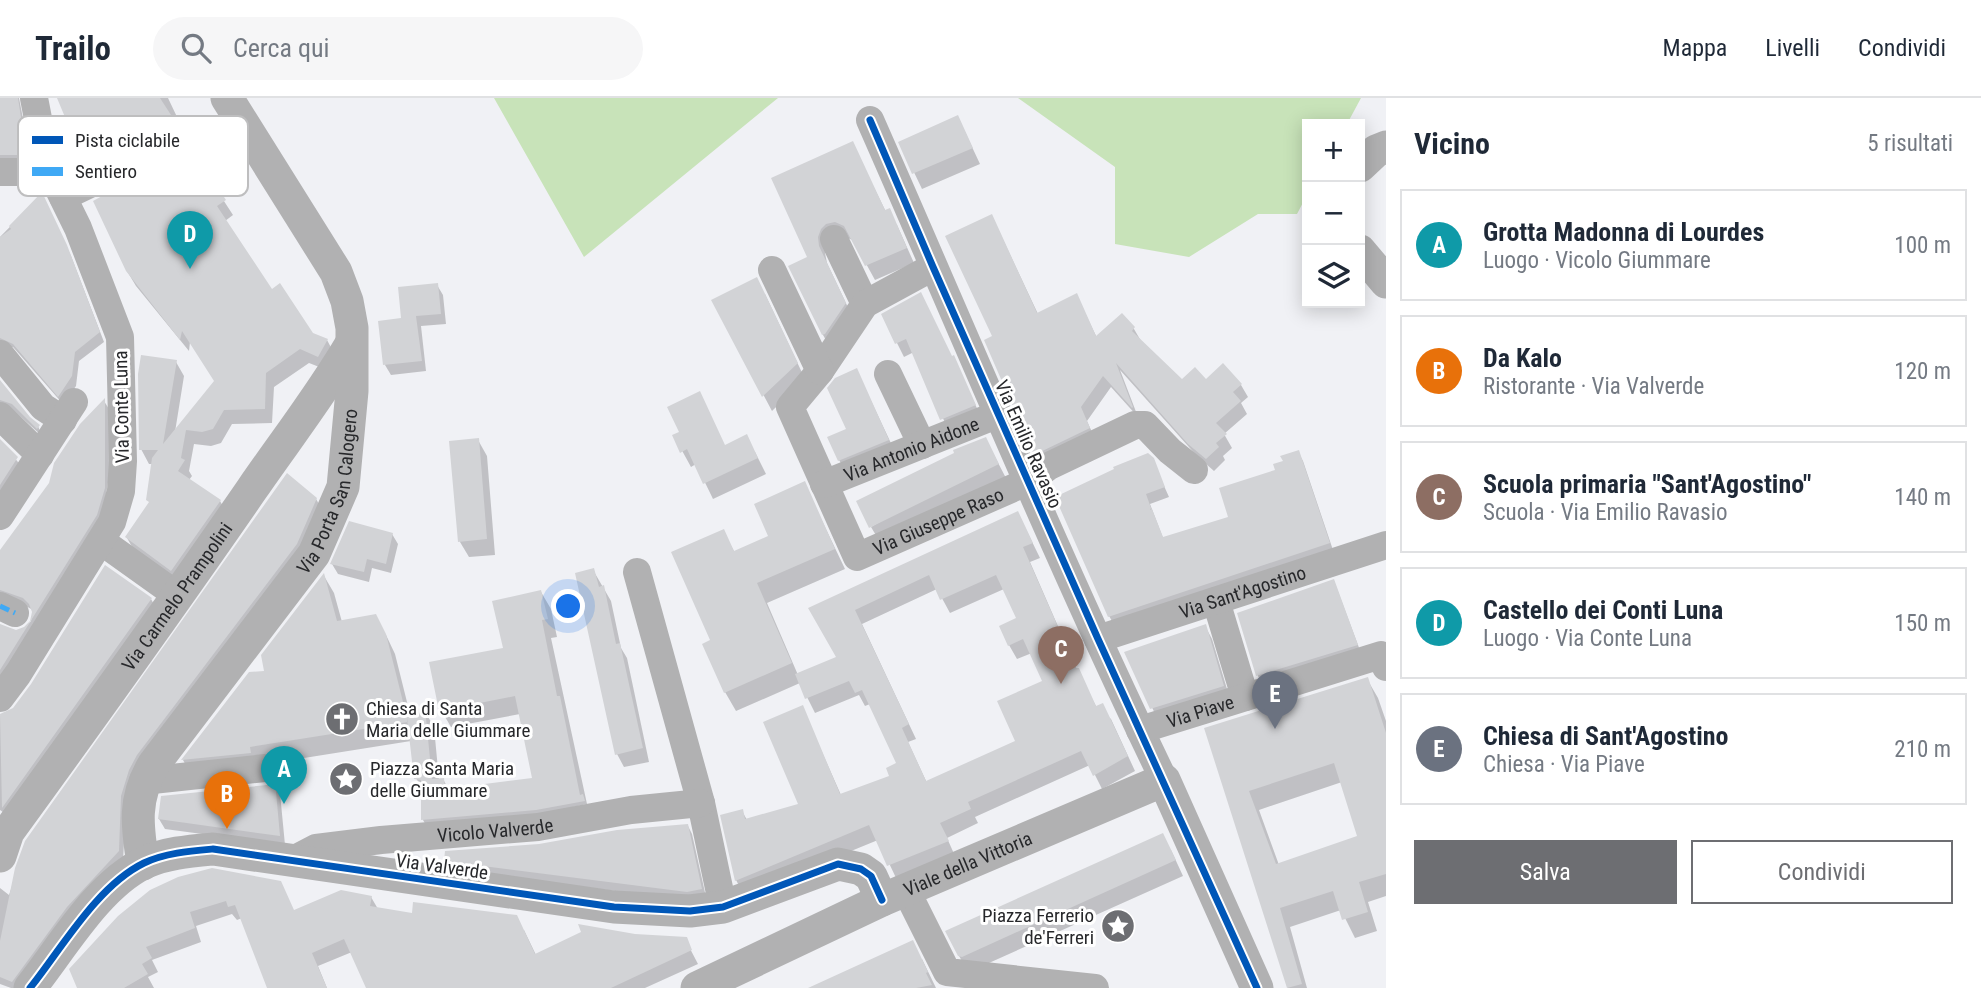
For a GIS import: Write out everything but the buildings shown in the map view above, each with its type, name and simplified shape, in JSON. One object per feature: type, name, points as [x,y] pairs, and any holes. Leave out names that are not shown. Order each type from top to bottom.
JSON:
[{"type":"street","name":"Via Conte Luna","points":[[34,98],[37,116]]},
{"type":"street","name":"Via Porta San Calogero","points":[[227,98],[238,116]]},
{"type":"street","name":"Via Emilio Ravasio","points":[[870,120],[1098,639],[1164,780]]},
{"type":"street","name":"Via Porta San Calogero","points":[[143,864],[136,820],[143,781],[314,554],[343,487],[352,391],[352,342],[347,301],[336,272],[248,132]]},
{"type":"street","points":[[1365,161],[1376,151],[1386,147]]},
{"type":"street","points":[[0,172],[18,172]]},
{"type":"street","name":"Via Conte Luna","points":[[0,698],[19,674],[101,541],[112,522],[121,491],[120,337],[78,228],[63,197]]},
{"type":"street","points":[[834,239],[864,304]]},
{"type":"street","points":[[1365,257],[1386,282]]},
{"type":"street","points":[[820,371],[864,304],[933,267]]},
{"type":"street","points":[[772,270],[820,371]]},
{"type":"street","name":"Via Carmelo Prampolini","points":[[0,852],[8,832],[328,383],[352,342]]},
{"type":"street","points":[[0,354],[43,407],[68,411],[0,516]]},
{"type":"street","name":"Via Giuseppe Raso","points":[[820,371],[790,407],[857,558],[1029,481],[1049,466],[1135,425],[1145,425],[1170,451],[1194,470]]},
{"type":"street","points":[[888,374],[922,444]]},
{"type":"street","name":"Via Antonio Aidone","points":[[824,484],[999,414]]},
{"type":"street","points":[[0,416],[40,454]]},
{"type":"street","points":[[101,541],[178,596]]},
{"type":"street","name":"Via Sant'Agostino","points":[[1098,639],[1386,545]]},
{"type":"street","points":[[637,572],[701,803],[723,906]]},
{"type":"street","points":[[1216,601],[1245,697]]},
{"type":"street","name":"Via Piave","points":[[1140,730],[1245,697],[1384,661]]},
{"type":"street","points":[[143,781],[265,768]]},
{"type":"street","points":[[1164,780],[1256,988]]},
{"type":"street","name":"Viale della Vittoria","points":[[698,988],[894,895],[1164,780]]},
{"type":"street","name":"Vicolo Valverde","points":[[293,860],[316,848],[349,843],[538,827],[631,810],[701,803]]},
{"type":"street","name":"Via Valverde","points":[[30,988],[107,890],[143,864],[168,855],[213,849],[614,907],[691,911],[723,906],[838,864],[861,869],[894,895]]},
{"type":"street","points":[[894,895],[947,972],[1095,988]]},
{"type":"green space","points":[[494,98],[778,98],[584,257]]},
{"type":"green space","points":[[1018,98],[1361,98],[1350,119],[1302,119],[1302,204],[1297,214],[1258,214],[1189,257],[1115,244],[1115,167]]},
{"type":"marked path","points":[[0,606],[15,613]]},
{"type":"cycle path","points":[[870,120],[1098,639],[1257,988]]},
{"type":"cycle path","points":[[30,988],[81,919],[127,873],[144,863],[169,855],[213,849],[614,907],[690,911],[723,907],[838,864],[861,869],[871,876],[882,900]]},
{"type":"place","name":"Castello dei Conti Luna","points":[[190,269]]},
{"type":"place","name":"Scuola primaria \"Sant'Agostino\"","points":[[1061,684]]},
{"type":"place","name":"Chiesa di Santa Maria delle Giummare","points":[[342,719]]},
{"type":"place","name":"Chiesa di Sant'Agostino","points":[[1275,729]]},
{"type":"place","name":"Piazza Santa Maria delle Giummare","points":[[346,779]]},
{"type":"place","name":"Grotta Madonna di Lourdes","points":[[284,804]]},
{"type":"place","name":"Da Kalo","points":[[227,829]]},
{"type":"place","name":"Piazza Ferrerio de'Ferreri","points":[[1118,926]]}]
